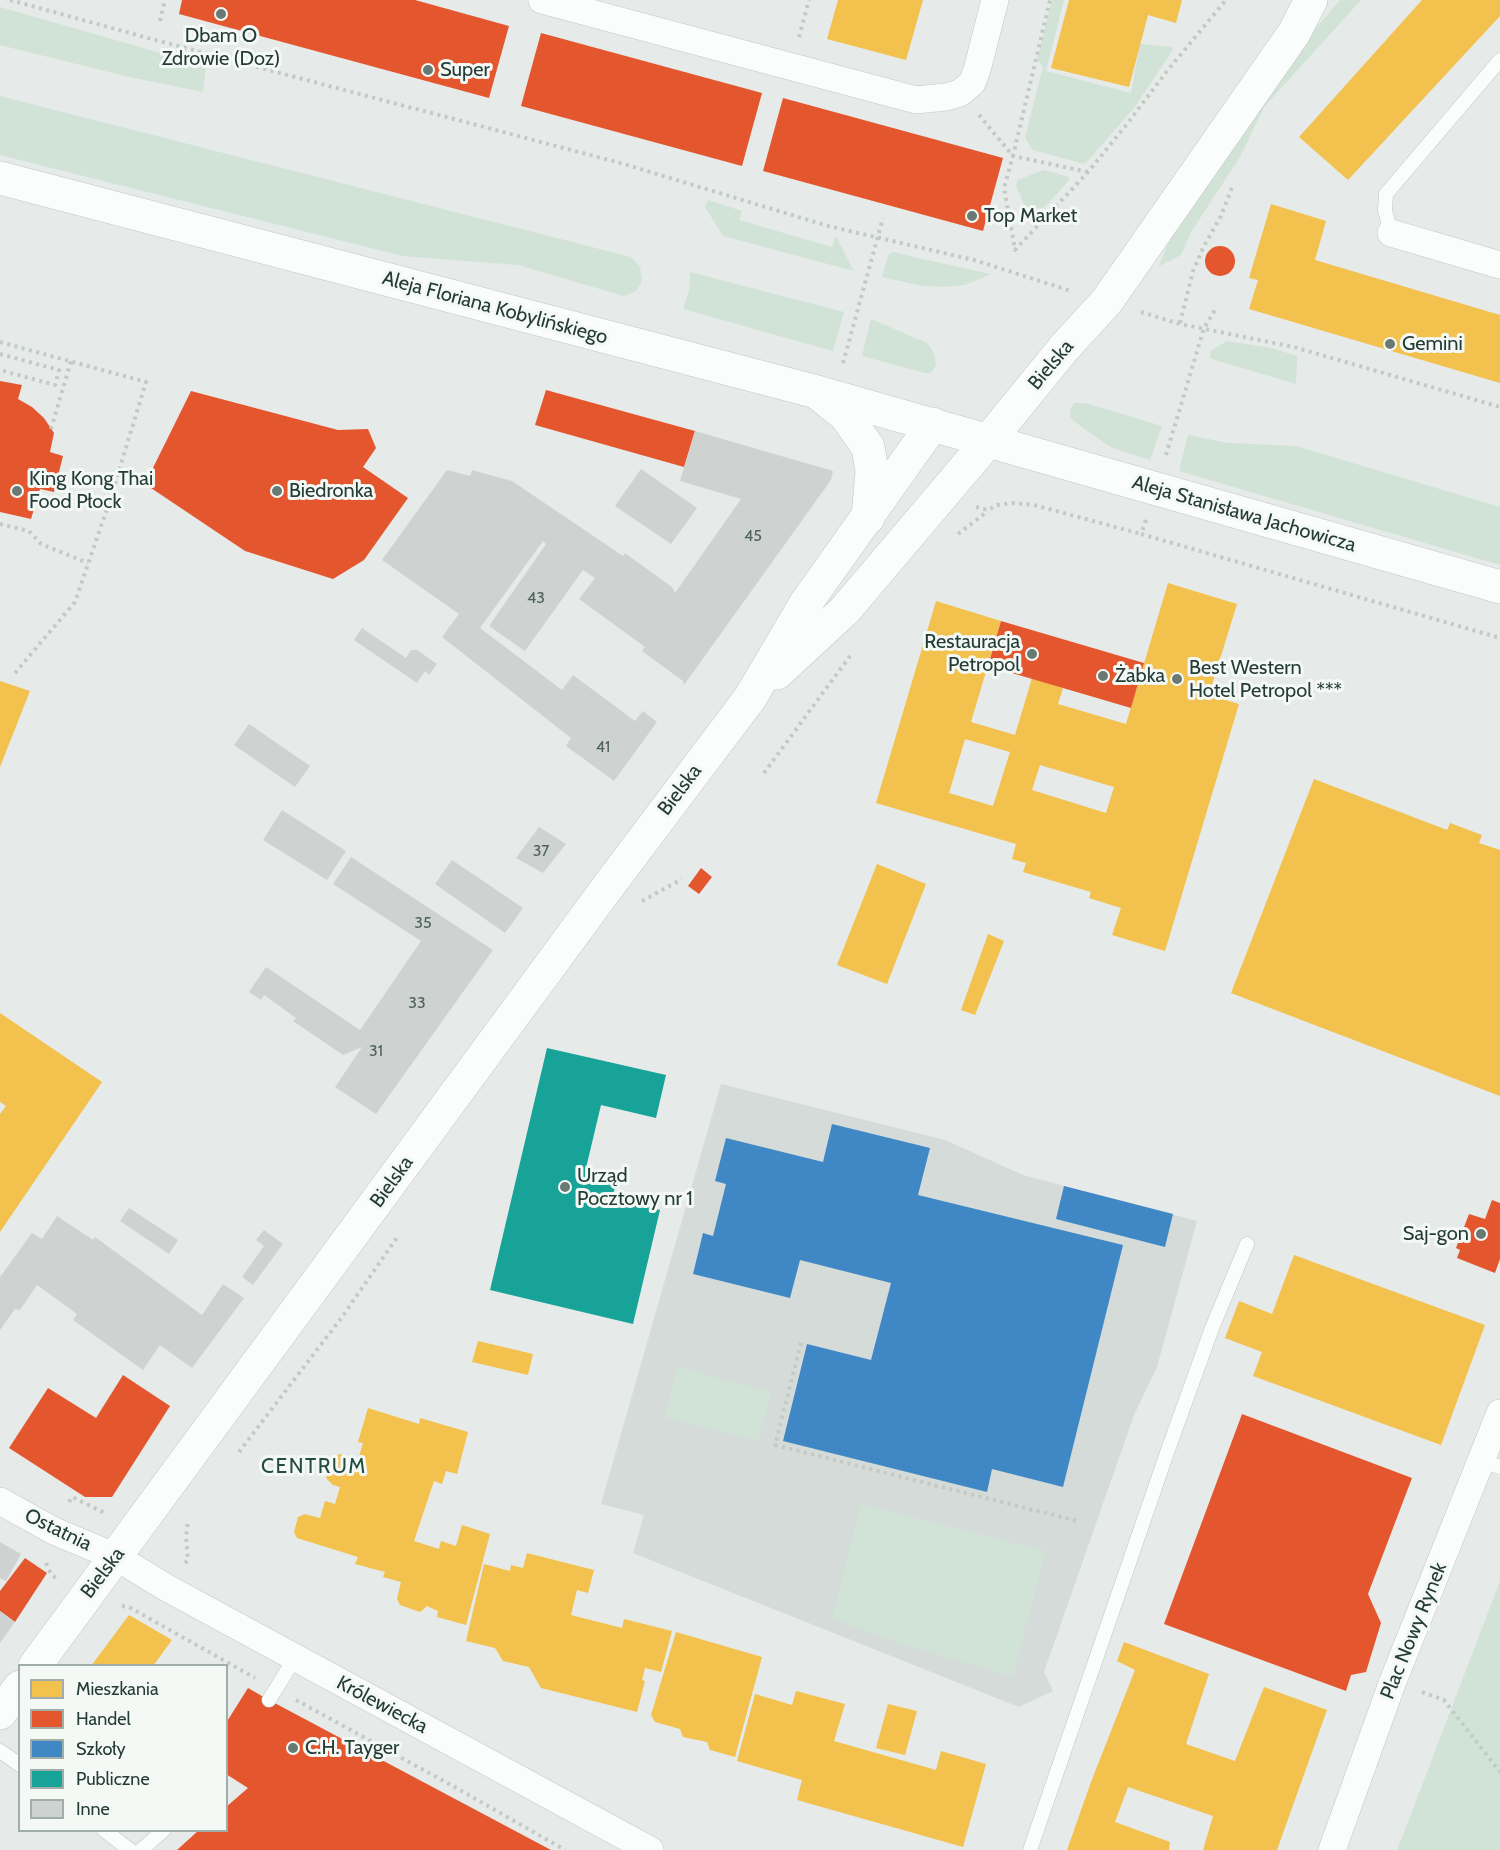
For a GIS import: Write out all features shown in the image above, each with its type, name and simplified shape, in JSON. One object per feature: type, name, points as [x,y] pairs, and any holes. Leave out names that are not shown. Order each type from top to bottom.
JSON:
[{"type":"main road","name":"Bielska","points":[[750,698],[845,610],[1064,348],[1107,301],[1294,33],[1311,0]]},
{"type":"main road","name":"Aleja Floriana Kobylińskiego","points":[[0,178],[817,392],[989,440]]},
{"type":"main road","points":[[817,392],[846,416],[868,447],[872,471],[868,518]]},
{"type":"main road","name":"Bielska","points":[[36,1664],[593,907],[750,698],[806,603],[933,424]]},
{"type":"main road","name":"Aleja Stanisława Jachowicza","points":[[989,440],[1500,587]]},
{"type":"main road","points":[[0,1713],[18,1690]]},
{"type":"street","points":[[542,0],[916,100],[931,100],[960,93],[972,83],[995,0]]},
{"type":"street","points":[[1391,233],[1500,265]]},
{"type":"street","name":"Plac Nowy Rynek","points":[[1332,1850],[1393,1681],[1491,1464],[1500,1413]]},
{"type":"street","name":"Ostatnia","points":[[0,1501],[54,1531],[116,1557]]},
{"type":"street","name":"Królewiecka","points":[[116,1557],[167,1588],[650,1850]]},
{"type":"lane","points":[[1391,233],[1384,210],[1386,194],[1500,60]]},
{"type":"lane","points":[[1030,1850],[1169,1447],[1212,1328],[1247,1244]]},
{"type":"lane","points":[[272,1695],[295,1658]]},
{"type":"lane","points":[[0,1751],[18,1764]]},
{"type":"lane","points":[[107,1832],[130,1850]]},
{"type":"lane","points":[[141,1850],[158,1832]]},
{"type":"path","points":[[10,0],[624,164],[828,226],[974,260],[1180,324],[1294,347],[1500,407]]},
{"type":"path","points":[[160,21],[165,0]]},
{"type":"path","points":[[1050,0],[1005,189],[1015,250],[1088,172],[1226,0]]},
{"type":"path","points":[[960,93],[1013,156],[1088,172]]},
{"type":"path","points":[[1180,324],[1193,271],[1221,216],[1236,178]]},
{"type":"path","points":[[0,342],[146,382],[110,500],[75,602],[15,673]]},
{"type":"path","points":[[0,354],[59,370],[55,385],[0,370]]},
{"type":"path","points":[[51,429],[71,361]]},
{"type":"path","points":[[0,524],[29,531],[41,544],[88,563]]},
{"type":"path","points":[[634,906],[682,879]]},
{"type":"path","points":[[236,1456],[342,1317],[398,1235]]},
{"type":"path","points":[[801,1342],[775,1445],[1077,1521]]},
{"type":"path","points":[[188,1560],[187,1522],[191,1516]]},
{"type":"path","points":[[145,1617],[222,1664]]},
{"type":"path","points":[[228,1668],[272,1695],[460,1790],[565,1850]]},
{"type":"path","points":[[1393,1681],[1444,1700],[1500,1772]]},
{"type":"shaded area","points":[[721,1084],[945,1140],[1023,1175],[1197,1221],[1157,1367],[1134,1415],[1044,1672],[1053,1691],[1019,1707],[633,1553],[644,1515],[601,1504]]},
{"type":"green space","points":[[1052,0],[1064,0],[1046,71],[1131,93],[1140,44],[1171,47],[1173,50],[1134,108],[1085,164],[1033,150],[1025,138],[1043,67],[1037,59]]},
{"type":"green space","points":[[1340,0],[1361,0],[1264,107],[1240,157],[1191,232],[1181,255],[1159,266],[1169,241],[1266,87]]},
{"type":"green space","points":[[0,7],[206,66],[203,92],[125,76],[0,45]]},
{"type":"green space","points":[[0,96],[631,257],[640,267],[642,281],[636,291],[624,296],[518,265],[403,256],[0,155]]},
{"type":"green space","points":[[1043,170],[1070,179],[1045,207],[1027,211],[1016,186],[1018,180]]},
{"type":"green space","points":[[708,200],[742,211],[739,220],[832,247],[836,236],[854,271],[723,236],[705,207]]},
{"type":"green space","points":[[894,252],[991,274],[965,285],[944,287],[922,286],[882,277],[889,254]]},
{"type":"green space","points":[[690,272],[844,312],[833,351],[683,309],[689,291]]},
{"type":"green space","points":[[871,319],[927,343],[934,353],[936,365],[931,373],[862,356]]},
{"type":"green space","points":[[1227,341],[1271,348],[1297,356],[1296,384],[1209,358],[1212,350]]},
{"type":"green space","points":[[1075,403],[1085,403],[1162,426],[1150,460],[1112,448],[1083,428],[1070,418],[1070,410]]},
{"type":"green space","points":[[1188,435],[1228,443],[1296,446],[1500,507],[1500,565],[1179,471]]},
{"type":"green space","points":[[677,1367],[771,1391],[758,1441],[665,1418]]},
{"type":"green space","points":[[860,1504],[1045,1551],[1013,1677],[895,1642],[832,1618]]},
{"type":"green space","points":[[1500,1581],[1500,1850],[1397,1850],[1405,1830]]},
{"type":"building: Mieszkania","points":[[838,0],[923,0],[906,60],[827,39]]},
{"type":"building: Mieszkania","points":[[1069,0],[1182,0],[1176,23],[1148,15],[1129,87],[1051,68]]},
{"type":"building: Mieszkania","points":[[1422,0],[1500,0],[1500,16],[1348,180],[1299,137]]},
{"type":"building: Mieszkania","points":[[1271,204],[1326,221],[1315,260],[1500,315],[1500,383],[1249,309],[1258,280],[1249,278]]},
{"type":"building: Mieszkania","points":[[1168,583],[1237,604],[1209,695],[1239,704],[1165,951],[1112,935],[1121,908],[1089,898],[1091,892],[1023,872],[1026,863],[1012,859],[1016,844],[876,803],[936,601],[1001,621],[971,722],[1015,735],[1032,678],[1063,688],[1058,704],[1126,724]],"holes":[[[965,739],[1010,752],[993,806],[949,793]],[[1040,765],[1114,787],[1106,813],[1032,790]]]},
{"type":"building: Mieszkania","points":[[0,681],[30,691],[0,767]]},
{"type":"building: Mieszkania","points":[[1314,779],[1447,830],[1450,823],[1482,835],[1479,843],[1500,850],[1500,1096],[1231,993]]},
{"type":"building: Mieszkania","points":[[877,864],[926,884],[887,984],[837,965]]},
{"type":"building: Mieszkania","points":[[988,934],[1004,941],[975,1015],[961,1010]]},
{"type":"building: Mieszkania","points":[[0,1013],[102,1082],[0,1232],[0,1114],[6,1106],[0,1102]]},
{"type":"building: Mieszkania","points":[[1294,1255],[1485,1325],[1441,1445],[1253,1376],[1262,1352],[1225,1338],[1239,1301],[1272,1314]]},
{"type":"building: Mieszkania","points":[[478,1341],[533,1354],[528,1375],[472,1362]]},
{"type":"building: Mieszkania","points":[[368,1408],[419,1424],[420,1418],[468,1432],[457,1474],[446,1471],[442,1484],[434,1481],[414,1541],[439,1549],[441,1541],[456,1546],[462,1525],[490,1534],[466,1625],[437,1617],[438,1611],[427,1606],[420,1612],[400,1605],[397,1599],[401,1582],[383,1577],[385,1572],[355,1564],[358,1557],[297,1538],[294,1532],[298,1517],[305,1514],[320,1518],[325,1501],[335,1504],[340,1487],[333,1485],[326,1478],[332,1458],[340,1454],[358,1460],[363,1443],[358,1442]]},
{"type":"building: Mieszkania","points":[[527,1553],[594,1570],[588,1593],[577,1590],[571,1615],[622,1628],[624,1619],[672,1631],[661,1672],[645,1668],[642,1680],[645,1681],[637,1712],[541,1688],[529,1667],[503,1661],[495,1648],[466,1641],[484,1564],[510,1571],[511,1565],[523,1568]]},
{"type":"building: Mieszkania","points":[[129,1615],[172,1640],[154,1664],[92,1664]]},
{"type":"building: Mieszkania","points":[[676,1632],[762,1657],[735,1757],[710,1750],[707,1742],[683,1737],[680,1729],[655,1722],[651,1715]]},
{"type":"building: Mieszkania","points":[[1124,1642],[1209,1674],[1186,1744],[1235,1761],[1264,1687],[1327,1710],[1277,1850],[1203,1850],[1213,1816],[1128,1787],[1115,1822],[1170,1842],[1169,1850],[1067,1850],[1135,1670],[1117,1661]]},
{"type":"building: Mieszkania","points":[[796,1691],[845,1704],[834,1741],[936,1770],[941,1751],[986,1764],[963,1847],[797,1800],[802,1780],[737,1761],[755,1694],[792,1705]]},
{"type":"building: Mieszkania","points":[[888,1704],[917,1711],[905,1755],[876,1748]]},
{"type":"building: Handel","points":[[182,0],[415,0],[509,26],[489,98],[179,14]]},
{"type":"building: Handel","points":[[541,33],[762,93],[742,166],[521,106]]},
{"type":"building: Handel","points":[[783,98],[1003,158],[983,231],[763,171]]},
{"type":"building: Handel","points":[[1220,246],[1231,250],[1235,261],[1231,272],[1220,276],[1209,272],[1205,261],[1209,250]]},
{"type":"building: Handel","points":[[0,381],[22,385],[18,399],[32,407],[44,418],[54,433],[50,452],[63,456],[54,492],[40,489],[31,519],[0,512]]},
{"type":"building: Handel","points":[[546,390],[695,431],[684,467],[535,425]]},
{"type":"building: Handel","name":"Biedronka","points":[[191,391],[338,430],[368,429],[376,448],[363,467],[408,498],[364,560],[333,579],[245,551],[145,484]]},
{"type":"building: Handel","points":[[1001,621],[1144,663],[1131,708],[988,666]]},
{"type":"building: Handel","points":[[701,868],[712,877],[699,894],[688,886]]},
{"type":"building: Handel","name":"Saj-gon","points":[[1492,1200],[1500,1203],[1500,1259],[1495,1273],[1457,1258],[1460,1250],[1456,1248],[1469,1214],[1485,1219]]},
{"type":"building: Handel","points":[[123,1375],[170,1406],[112,1497],[85,1497],[9,1448],[48,1388],[96,1418]]},
{"type":"building: Handel","points":[[1242,1414],[1412,1478],[1368,1594],[1381,1623],[1366,1672],[1351,1675],[1346,1691],[1164,1624]]},
{"type":"building: Handel","points":[[25,1558],[47,1573],[15,1622],[0,1611],[0,1591]]},
{"type":"building: Handel","name":"C.H. Tayger","points":[[248,1688],[551,1850],[177,1850],[197,1832],[228,1832],[228,1805],[248,1788],[228,1775],[228,1720]]},
{"type":"building: Szkoły","points":[[832,1124],[930,1148],[918,1195],[1123,1245],[1063,1487],[992,1469],[987,1492],[783,1441],[807,1344],[871,1360],[891,1283],[800,1260],[790,1298],[693,1274],[703,1233],[713,1236],[726,1184],[715,1181],[726,1138],[823,1162]]},
{"type":"building: Szkoły","points":[[1064,1186],[1173,1214],[1165,1247],[1056,1219]]},
{"type":"building: Publiczne","name":"Urząd Pocztowy nr 1","points":[[547,1048],[666,1075],[656,1118],[601,1105],[586,1168],[618,1175],[612,1199],[660,1210],[633,1324],[490,1290]]},
{"type":"building: Inne","points":[[695,431],[833,471],[831,480],[684,685],[683,681],[642,651],[645,647],[579,599],[595,578],[583,570],[525,651],[489,626],[546,544],[543,541],[480,628],[562,690],[573,675],[635,721],[643,711],[657,722],[614,781],[566,746],[571,738],[442,637],[459,614],[382,560],[447,470],[470,476],[472,470],[512,481],[623,556],[625,553],[672,587],[675,593],[741,499],[680,481]]},
{"type":"building: Inne","points":[[641,469],[697,508],[671,544],[615,506]]},
{"type":"building: Inne","points":[[362,628],[406,658],[411,650],[417,650],[437,664],[429,675],[425,671],[417,683],[354,640]]},
{"type":"building: Inne","points":[[249,724],[310,766],[295,787],[234,745]]},
{"type":"building: Inne","points":[[282,810],[346,851],[327,880],[263,840]]},
{"type":"building: Inne","points":[[539,827],[566,844],[543,873],[516,858]]},
{"type":"building: Inne","points":[[351,857],[493,950],[376,1114],[335,1087],[362,1047],[343,1055],[293,1021],[296,1018],[264,995],[261,1000],[249,992],[266,967],[360,1030],[421,941],[333,884]]},
{"type":"building: Inne","points":[[452,860],[523,908],[505,933],[435,884]]},
{"type":"building: Inne","points":[[129,1208],[178,1240],[169,1254],[120,1221]]},
{"type":"building: Inne","points":[[57,1216],[93,1240],[95,1237],[202,1315],[223,1284],[244,1298],[192,1368],[160,1345],[143,1370],[73,1320],[77,1314],[37,1285],[20,1310],[15,1309],[0,1330],[0,1277],[32,1233],[42,1239]]},
{"type":"building: Inne","points":[[264,1230],[283,1244],[253,1285],[242,1277],[264,1246],[256,1240]]},
{"type":"building: Inne","points":[[0,1542],[21,1554],[6,1581],[0,1578]]},
{"type":"building: Inne","points":[[0,1611],[15,1622],[0,1643]]},
{"type":"place","name":"Dbam O Zdrowie (Doz)","points":[[221,14]]},
{"type":"place","name":"Super","points":[[428,70]]},
{"type":"place","name":"Top Market","points":[[972,216]]},
{"type":"place","name":"Gemini","points":[[1390,344]]},
{"type":"place","name":"King Kong Thai Food Płock","points":[[17,491]]},
{"type":"place","name":"Biedronka","points":[[277,491]]},
{"type":"place","name":"Restauracja Petropol","points":[[1032,654]]},
{"type":"place","name":"Żabka","points":[[1103,676]]},
{"type":"place","name":"Best Western Hotel Petropol ***","points":[[1177,679]]},
{"type":"place","name":"Urząd Pocztowy nr 1","points":[[565,1187]]},
{"type":"place","name":"Saj-gon","points":[[1481,1234]]},
{"type":"place","name":"C.H. Tayger","points":[[293,1748]]},
{"type":"district","name":"CENTRUM","points":[[314,1467]]}]
